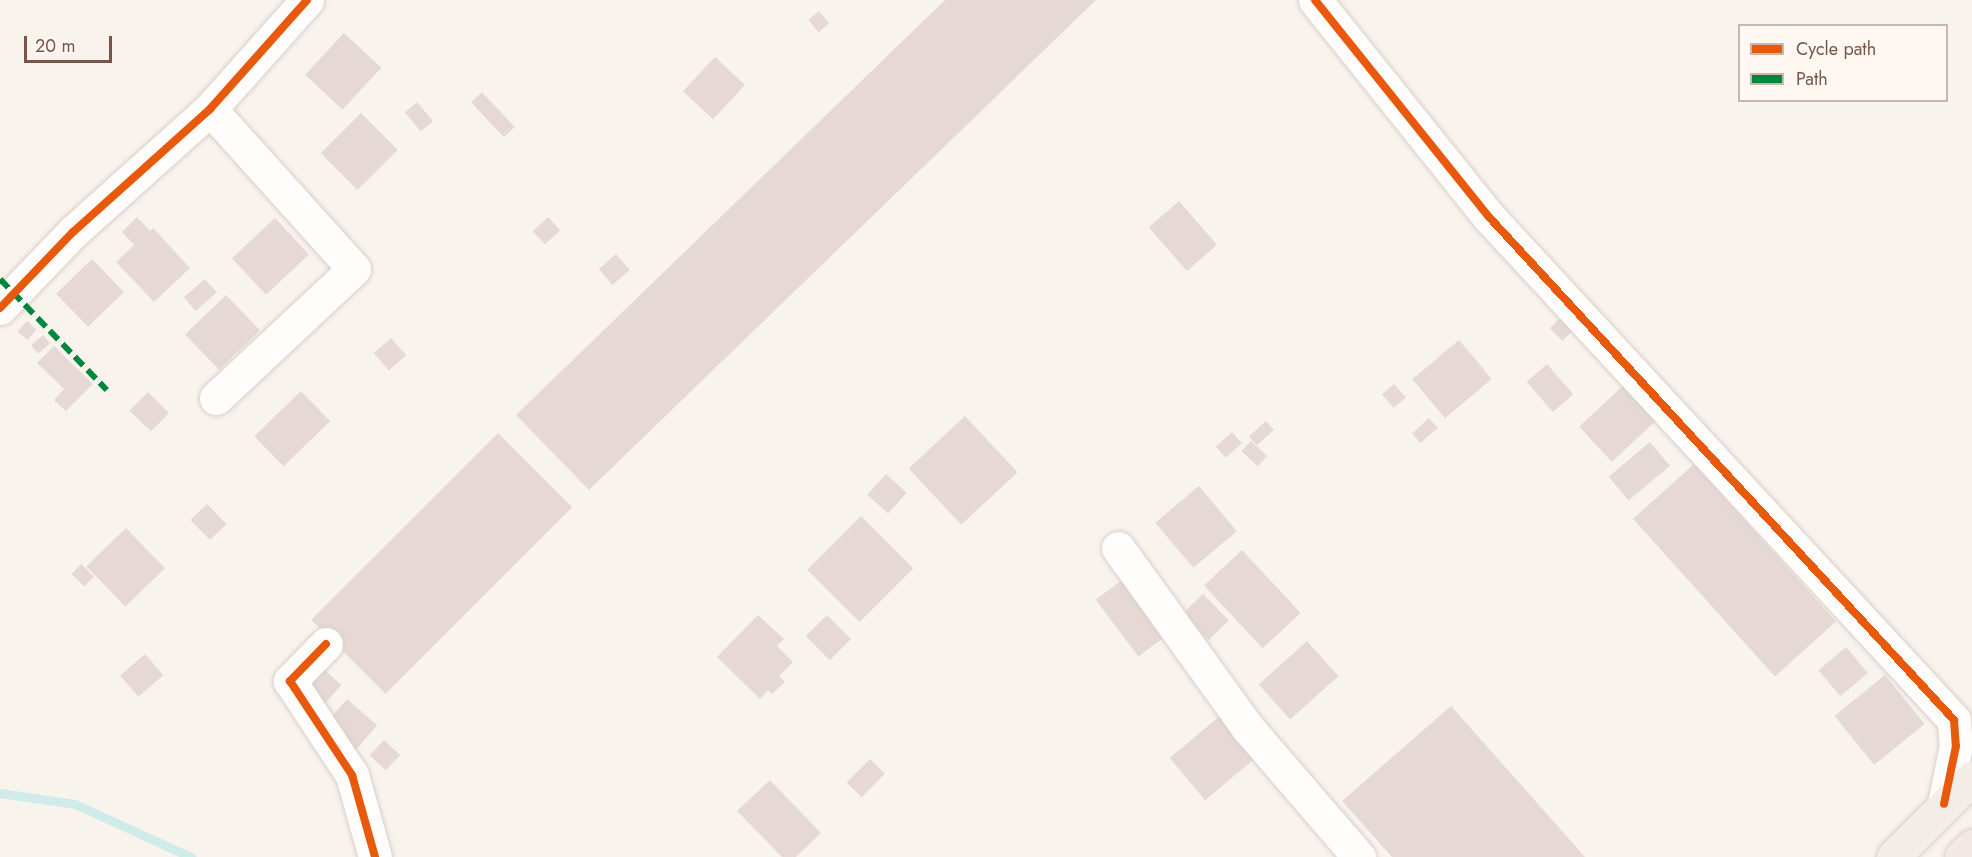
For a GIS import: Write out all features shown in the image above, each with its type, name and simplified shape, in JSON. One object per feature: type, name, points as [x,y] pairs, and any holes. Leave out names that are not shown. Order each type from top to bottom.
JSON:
[{"type":"highway","points":[[1961,857],[1972,846]]},
{"type":"main road","points":[[1893,857],[1972,778]]},
{"type":"street","points":[[0,308],[73,232],[210,109],[307,0]]},
{"type":"street","points":[[1315,0],[1489,217],[1963,721],[1944,804]]},
{"type":"street","points":[[210,109],[354,269],[216,398]]},
{"type":"street","points":[[1118,548],[1247,727],[1359,857]]},
{"type":"street","points":[[326,644],[290,681],[352,775],[375,857]]},
{"type":"building","points":[[945,0],[1096,0],[589,490],[516,415]]},
{"type":"building","points":[[819,11],[829,23],[819,32],[808,20]]},
{"type":"building","points":[[344,33],[381,68],[342,109],[305,75]]},
{"type":"building","points":[[715,57],[745,85],[713,119],[683,91]]},
{"type":"building","points":[[482,92],[515,127],[504,137],[471,102]]},
{"type":"building","points":[[417,102],[433,121],[421,131],[405,112]]},
{"type":"building","points":[[361,113],[398,150],[357,190],[321,153]]},
{"type":"building","points":[[1179,201],[1217,245],[1187,271],[1149,227]]},
{"type":"building","points":[[137,217],[150,231],[153,228],[190,268],[154,302],[116,262],[134,245],[122,232]]},
{"type":"building","points":[[548,217],[560,230],[545,244],[533,231]]},
{"type":"building","points":[[275,218],[309,255],[266,295],[232,258]]},
{"type":"building","points":[[616,254],[630,270],[612,285],[599,269]]},
{"type":"building","points":[[92,259],[124,292],[88,327],[56,294]]},
{"type":"building","points":[[205,279],[217,293],[196,311],[184,297]]},
{"type":"building","points":[[226,295],[260,330],[219,370],[185,335]]},
{"type":"building","points":[[1566,312],[1579,325],[1562,341],[1550,328]]},
{"type":"building","points":[[27,321],[37,330],[27,340],[18,331]]},
{"type":"building","points":[[43,335],[50,343],[38,354],[31,345]]},
{"type":"building","points":[[391,338],[406,355],[389,370],[374,353]]},
{"type":"building","points":[[1459,340],[1492,379],[1445,418],[1412,379]]},
{"type":"building","points":[[54,346],[93,384],[66,411],[54,400],[64,389],[37,363]]},
{"type":"building","points":[[1547,364],[1573,394],[1553,412],[1527,382]]},
{"type":"building","points":[[1626,383],[1659,418],[1612,462],[1579,427]]},
{"type":"building","points":[[1394,384],[1406,398],[1394,408],[1382,394]]},
{"type":"building","points":[[301,391],[330,421],[283,466],[254,436]]},
{"type":"building","points":[[148,392],[169,413],[151,432],[130,410]]},
{"type":"building","points":[[965,416],[1018,472],[961,525],[909,469]]},
{"type":"building","points":[[1429,418],[1438,428],[1421,443],[1412,433]]},
{"type":"building","points":[[1266,421],[1274,430],[1257,445],[1249,436]]},
{"type":"building","points":[[1232,432],[1242,443],[1226,458],[1216,447]]},
{"type":"building","points":[[498,433],[572,507],[386,694],[311,620]]},
{"type":"building","points":[[1251,441],[1267,456],[1258,466],[1241,451]]},
{"type":"building","points":[[1650,442],[1670,466],[1629,500],[1609,477]]},
{"type":"building","points":[[1694,464],[1836,622],[1775,676],[1633,519]]},
{"type":"building","points":[[886,474],[907,493],[888,514],[867,495]]},
{"type":"building","points":[[1199,486],[1237,531],[1193,568],[1155,523]]},
{"type":"building","points":[[207,504],[226,524],[210,540],[190,520]]},
{"type":"building","points":[[861,516],[913,568],[860,622],[807,570]]},
{"type":"building","points":[[126,528],[165,568],[125,606],[86,566]]},
{"type":"building","points":[[1242,550],[1301,613],[1263,648],[1204,585]]},
{"type":"building","points":[[81,564],[94,576],[85,587],[71,574]]},
{"type":"building","points":[[1126,577],[1169,634],[1138,657],[1096,600]]},
{"type":"building","points":[[1203,594],[1229,621],[1209,640],[1183,613]]},
{"type":"building","points":[[758,615],[784,639],[777,646],[793,662],[779,676],[785,682],[772,694],[768,690],[760,699],[717,657]]},
{"type":"building","points":[[827,615],[851,639],[830,660],[806,636]]},
{"type":"building","points":[[1307,641],[1338,676],[1290,719],[1259,684]]},
{"type":"building","points":[[1846,647],[1868,673],[1840,696],[1818,670]]},
{"type":"building","points":[[145,654],[163,675],[138,697],[120,676]]},
{"type":"building","points":[[319,665],[341,685],[325,704],[302,684]]},
{"type":"building","points":[[1885,675],[1925,724],[1874,765],[1834,716]]},
{"type":"building","points":[[347,699],[377,725],[356,750],[325,724]]},
{"type":"building","points":[[1451,706],[1585,857],[1392,857],[1342,801]]},
{"type":"building","points":[[1221,715],[1256,757],[1205,800],[1170,758]]},
{"type":"building","points":[[384,740],[400,755],[386,770],[370,755]]},
{"type":"building","points":[[870,759],[885,774],[862,797],[847,782]]},
{"type":"building","points":[[770,780],[821,833],[796,857],[782,857],[737,811]]},
{"type":"waterway","points":[[0,793],[75,804],[191,857]]},
{"type":"marked path","points":[[0,279],[107,390]]},
{"type":"cycle path","points":[[0,308],[73,232],[210,109],[307,0]]},
{"type":"cycle path","points":[[1315,0],[1489,217],[1954,720],[1956,746],[1944,804]]},
{"type":"cycle path","points":[[326,644],[290,681],[352,775],[375,857]]}]
